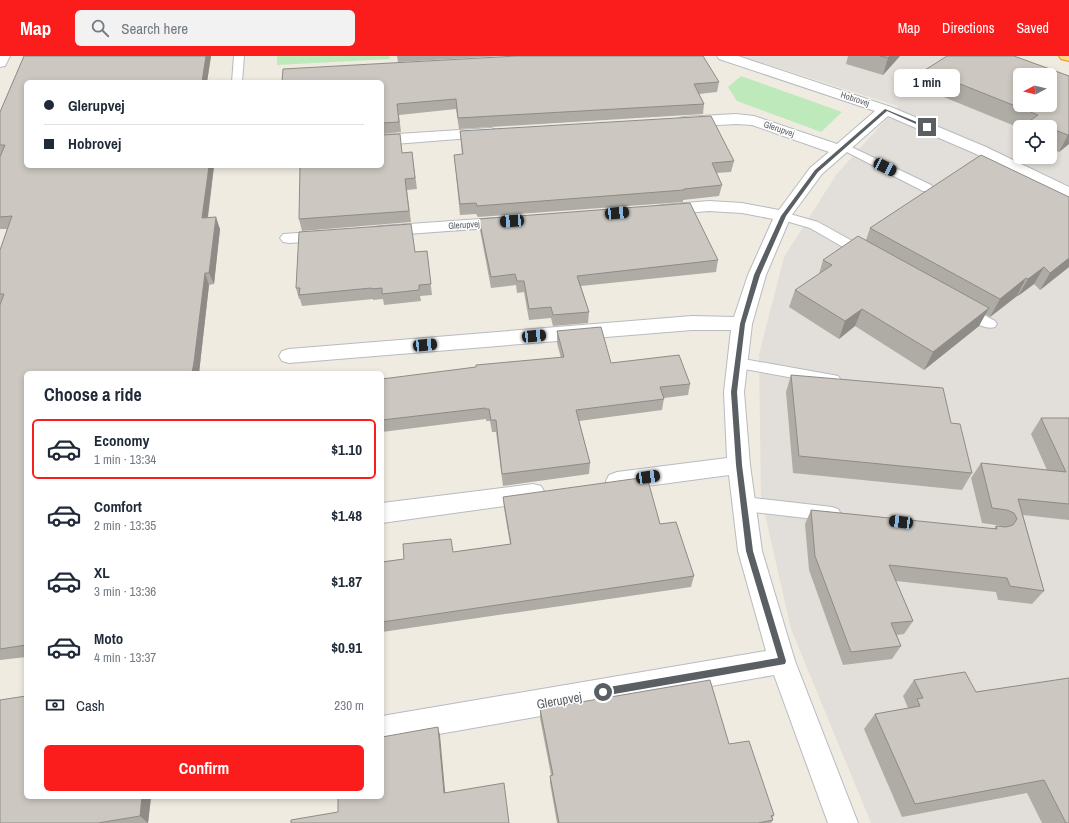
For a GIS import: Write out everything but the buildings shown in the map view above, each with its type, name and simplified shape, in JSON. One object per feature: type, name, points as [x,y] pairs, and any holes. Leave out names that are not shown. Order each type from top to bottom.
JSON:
[{"type":"street","points":[[0,63],[3,56]]},
{"type":"street","name":"Hobrovej","points":[[724,56],[886,110],[980,150],[1069,193]]},
{"type":"street","points":[[843,823],[782,661],[750,551],[739,465],[734,392],[742,324],[757,275],[783,216],[816,171],[886,110]]},
{"type":"street","name":"Glerupvej","points":[[667,123],[736,119],[754,120],[841,148]]},
{"type":"street","points":[[384,140],[502,133]]},
{"type":"street","points":[[647,211],[709,206],[742,208],[783,216]]},
{"type":"street","name":"Glerupvej","points":[[367,232],[523,220]]},
{"type":"street","points":[[288,238],[343,234]]},
{"type":"street","points":[[289,356],[692,323],[742,324]]},
{"type":"street","points":[[598,484],[739,465]]},
{"type":"street","points":[[384,513],[551,490]]},
{"type":"street","name":"Glerupvej","points":[[384,730],[782,661]]},
{"type":"lane","points":[[237,80],[239,56]]},
{"type":"lane","points":[[841,148],[928,188]]},
{"type":"lane","points":[[783,216],[814,225],[876,260]]},
{"type":"lane","points":[[950,301],[990,324]]},
{"type":"lane","points":[[738,363],[846,382]]},
{"type":"lane","points":[[744,504],[846,516]]},
{"type":"shaded area","points":[[741,56],[992,56],[1034,68],[1013,68],[1013,112],[1057,112],[1057,75],[1069,78],[1069,823],[871,823],[791,629],[761,497],[759,355],[784,257],[836,175],[898,106]]},
{"type":"green space","points":[[277,56],[389,56],[390,59],[277,65]]},
{"type":"green space","points":[[741,76],[842,112],[821,132],[737,101],[728,87]]},
{"type":"route","points":[[603,692],[782,661],[750,551],[739,465],[734,392],[742,324],[757,275],[783,216],[816,171],[886,110],[927,127]]}]
